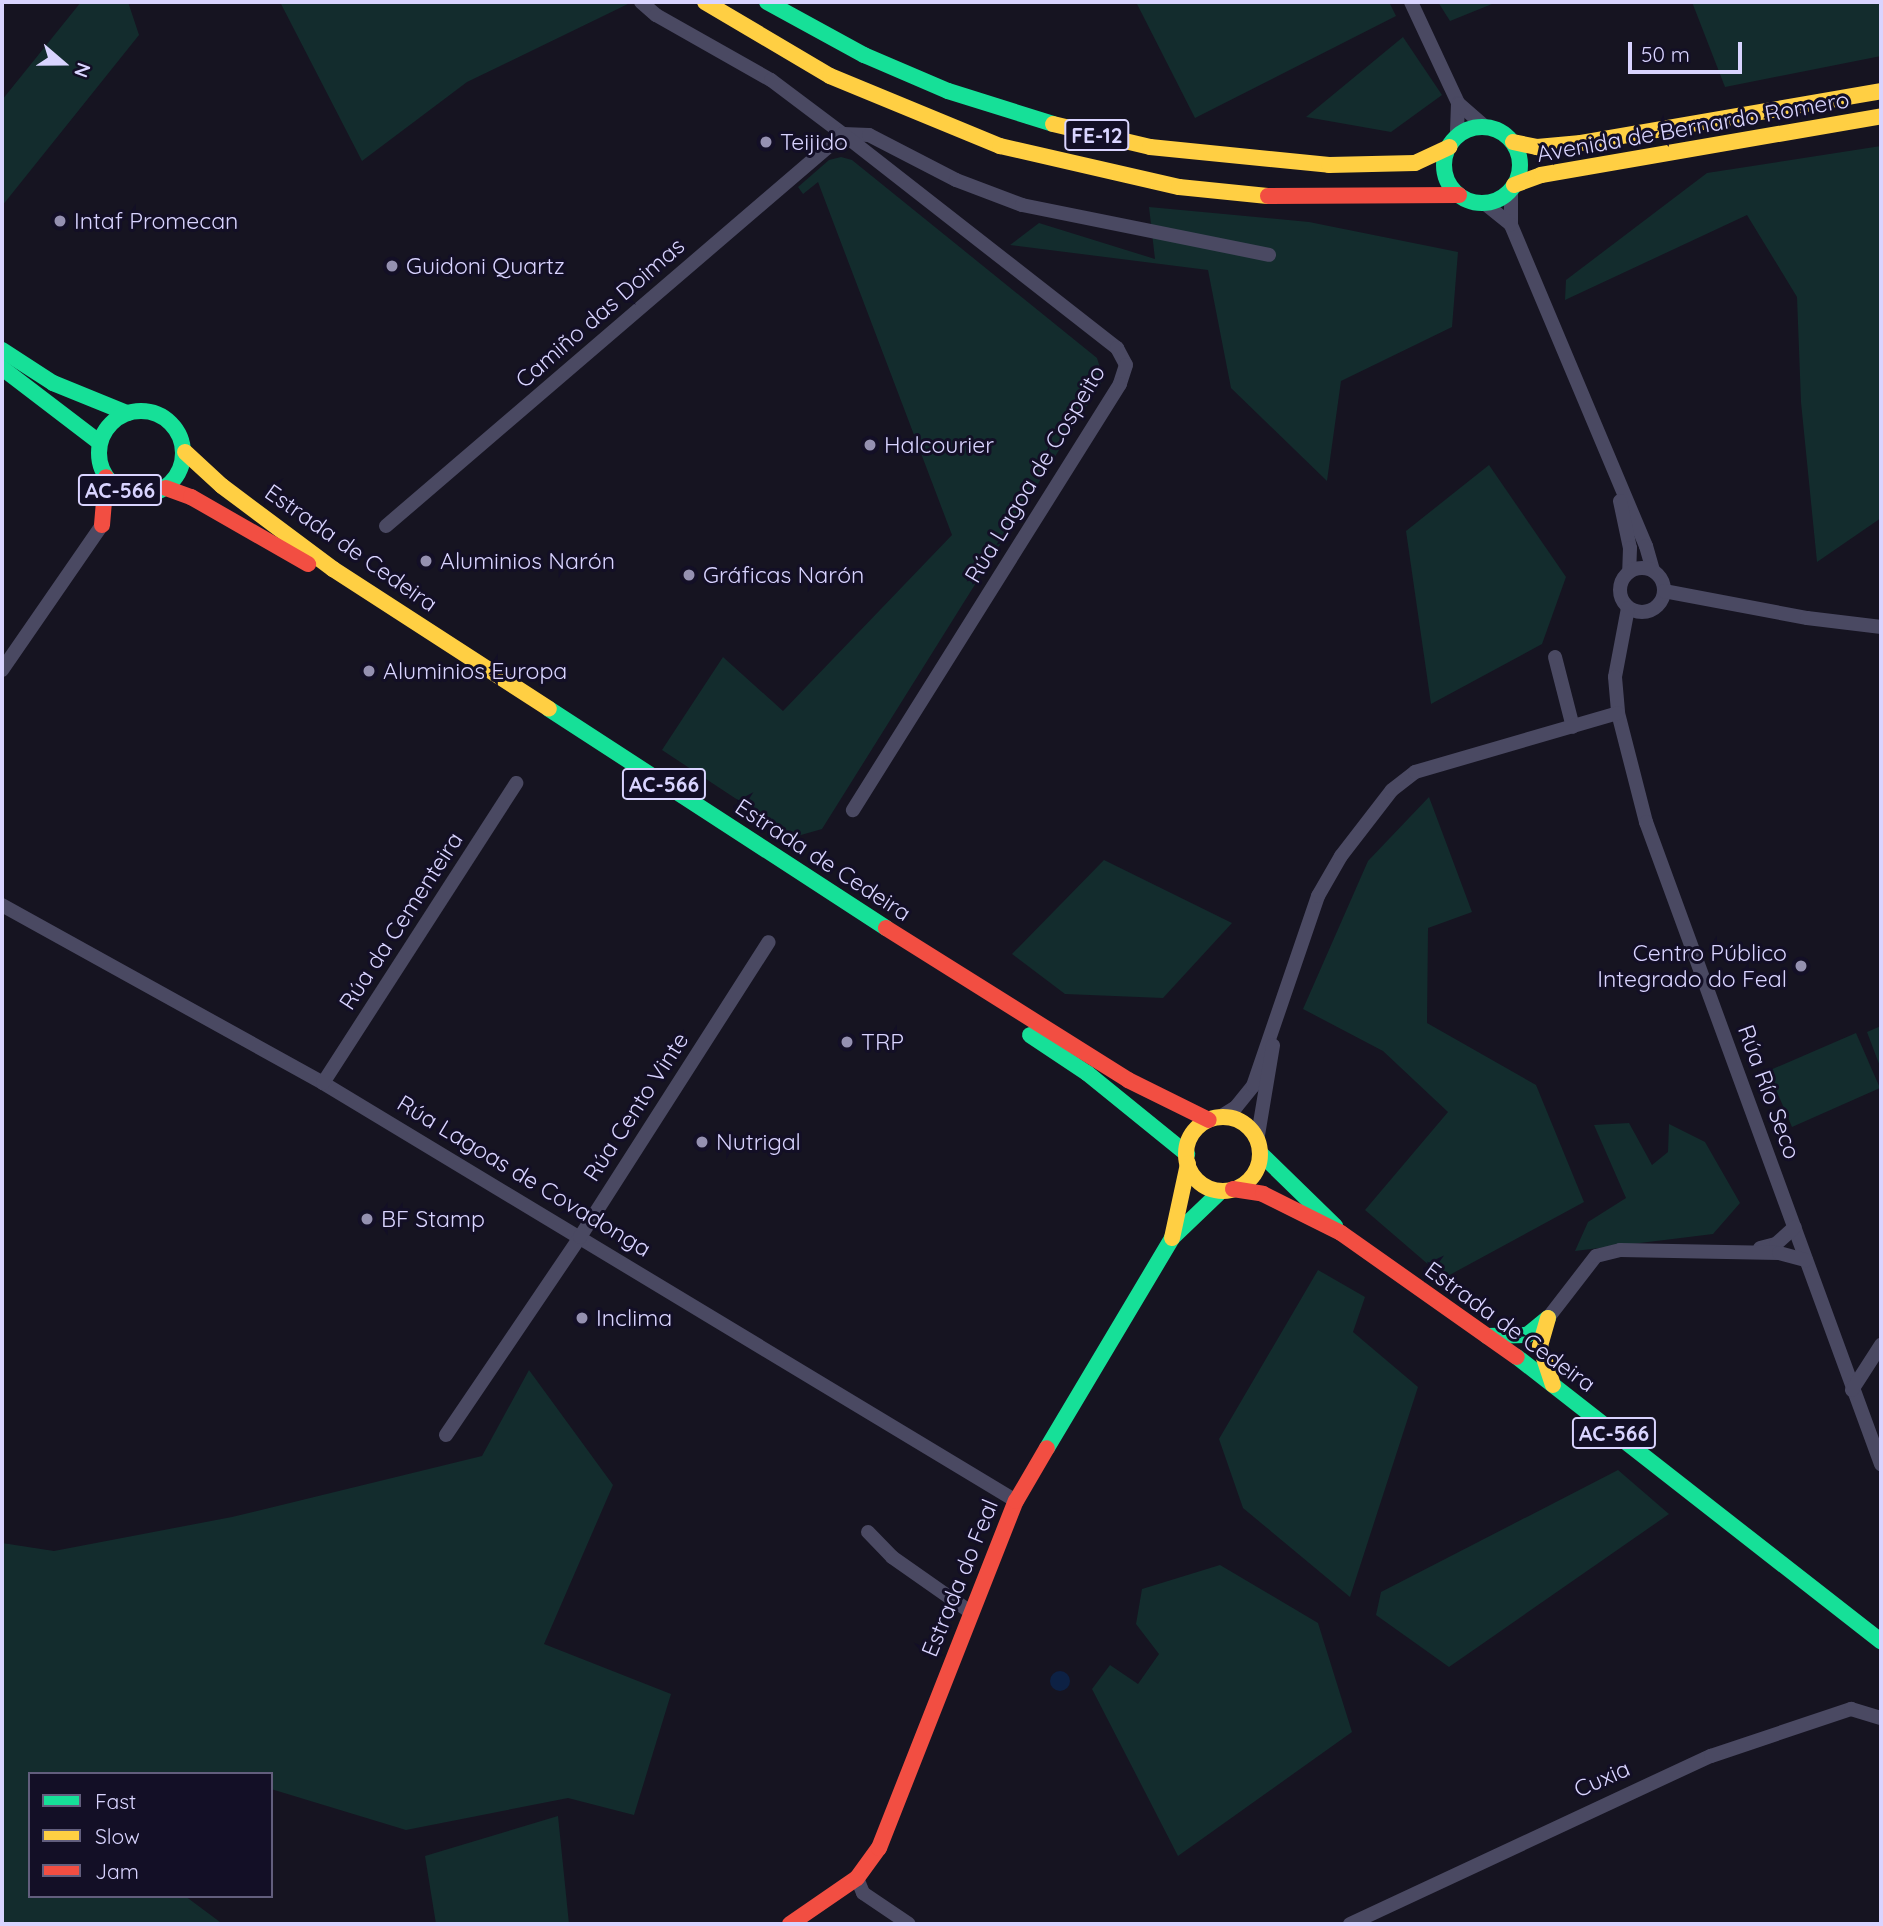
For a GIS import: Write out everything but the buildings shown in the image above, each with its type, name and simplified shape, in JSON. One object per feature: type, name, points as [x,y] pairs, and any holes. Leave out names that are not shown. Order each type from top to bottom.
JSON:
[{"type":"main road","name":"FE-12","points":[[705,2],[830,76],[914,114],[1000,146],[1089,169],[1179,187],[1266,196],[1345,199],[1460,195]]},
{"type":"main road","name":"FE-12","points":[[766,2],[864,55],[948,90],[1031,119],[1150,147],[1329,165],[1415,163],[1453,142]]},
{"type":"main road","name":"Avenida de Bernardo Romero","points":[[1513,142],[1537,147],[1581,143],[1881,91]]},
{"type":"main road","name":"Avenida de Bernardo Romero","points":[[1513,187],[1541,175],[1881,116]]},
{"type":"main road","points":[[1485,127],[1513,142],[1520,163],[1513,187],[1483,202],[1460,195],[1447,178],[1453,142],[1485,127]]},
{"type":"main road","name":"AC-566","points":[[2,350],[53,383],[127,413]]},
{"type":"main road","name":"AC-566","points":[[2,368],[100,443]]},
{"type":"main road","name":"AC-566","points":[[145,410],[162,416],[177,429],[185,452],[180,471],[166,488],[135,495],[119,489],[106,477],[99,462],[100,443],[109,425],[127,413],[145,410]]},
{"type":"main road","name":"Estrada de Cedeira","points":[[185,452],[222,486],[333,569],[771,855],[1128,1080],[1214,1118]]},
{"type":"main road","points":[[102,525],[106,477]]},
{"type":"main road","name":"Estrada de Cedeira","points":[[166,488],[191,497],[333,579],[1087,1073],[1187,1159]]},
{"type":"main road","points":[[102,525],[135,495]]},
{"type":"main road","points":[[1214,1118],[1243,1123],[1259,1147],[1253,1175],[1227,1190],[1198,1181],[1187,1159],[1191,1135],[1214,1118]]},
{"type":"main road","name":"Estrada de Cedeira","points":[[1259,1147],[1341,1233]]},
{"type":"main road","name":"Estrada do Feal","points":[[1172,1238],[1187,1159]]},
{"type":"main road","name":"Estrada de Cedeira","points":[[1227,1190],[1263,1194],[1341,1233],[1519,1359],[1881,1641]]},
{"type":"main road","name":"Estrada do Feal","points":[[790,1924],[857,1878],[879,1848],[969,1611],[1016,1501],[1172,1238],[1227,1190]]},
{"type":"main road","points":[[1486,1336],[1527,1335],[1548,1318]]},
{"type":"main road","points":[[1519,1359],[1548,1318]]},
{"type":"main road","points":[[1548,1318],[1539,1346],[1554,1387]]},
{"type":"street","points":[[641,2],[656,15],[771,80],[843,134],[869,135],[956,180],[1021,205],[1269,255]]},
{"type":"street","points":[[1411,2],[1458,103],[1485,127]]},
{"type":"street","points":[[1453,142],[1458,103]]},
{"type":"street","name":"Camiño das Doimas","points":[[386,526],[843,134]]},
{"type":"street","name":"Rúa Lagoa de Cospeito","points":[[843,134],[1117,348],[1126,365],[1120,384],[853,810]]},
{"type":"street","points":[[1510,225],[1513,187]]},
{"type":"street","points":[[1483,202],[1510,225],[1614,472],[1653,571],[1664,591],[1660,604],[1648,612],[1628,608],[1620,587],[1629,572],[1630,548],[1614,472]]},
{"type":"street","points":[[2,670],[102,525]]},
{"type":"street","points":[[1629,572],[1653,571]]},
{"type":"street","points":[[1664,591],[1881,627]]},
{"type":"street","name":"Rúa Río Seco","points":[[1628,608],[1615,677],[1618,713],[1646,822],[1881,1464]]},
{"type":"street","points":[[1555,657],[1573,727]]},
{"type":"street","points":[[1214,1118],[1236,1107],[1253,1086],[1279,1002],[1318,896],[1341,856],[1392,790],[1415,772],[1618,713]]},
{"type":"street","name":"Rúa da Cementeira","points":[[323,1083],[516,783]]},
{"type":"street","name":"Rúa Lagoas de Covadonga","points":[[2,905],[323,1083],[1016,1501]]},
{"type":"street","name":"Rúa Cento Vinte","points":[[446,1435],[580,1237],[769,942]]},
{"type":"street","points":[[1259,1147],[1279,1002]]},
{"type":"street","points":[[1745,1252],[1776,1244],[1795,1227]]},
{"type":"street","points":[[1548,1318],[1596,1256],[1620,1250],[1745,1252],[1806,1260]]},
{"type":"street","points":[[1852,1390],[1881,1345]]},
{"type":"street","points":[[868,1532],[892,1557],[969,1611]]},
{"type":"street","name":"Cuxia","points":[[1349,1924],[1711,1756],[1851,1709],[1881,1718]]},
{"type":"street","points":[[857,1878],[863,1893],[909,1924]]},
{"type":"green space","points":[[81,2],[128,2],[139,35],[2,206],[2,100]]},
{"type":"green space","points":[[280,2],[630,3],[467,82],[362,161]]},
{"type":"green space","points":[[1136,2],[1389,2],[1396,16],[1195,118]]},
{"type":"green space","points":[[1438,2],[1497,2],[1450,21]]},
{"type":"green space","points":[[1692,2],[1881,2],[1881,56],[1725,87]]},
{"type":"green space","points":[[1403,37],[1442,95],[1391,132],[1306,117]]},
{"type":"green space","points":[[1881,146],[1881,518],[1817,562],[1801,402],[1797,297],[1747,215],[1565,300],[1566,280],[1707,173]]},
{"type":"green space","points":[[841,157],[852,160],[1097,358],[1102,374],[1101,383],[822,829],[794,837],[662,750],[723,657],[783,711],[952,535],[818,182],[803,194],[798,187],[829,160]]},
{"type":"green space","points":[[1149,207],[1309,222],[1458,252],[1452,327],[1341,381],[1327,481],[1231,388],[1208,270],[1010,245],[1039,223],[1155,259]]},
{"type":"green space","points":[[1489,465],[1566,577],[1542,644],[1431,704],[1406,531]]},
{"type":"green space","points":[[1429,797],[1472,912],[1428,928],[1427,1023],[1536,1085],[1584,1202],[1444,1278],[1365,1210],[1448,1112],[1383,1051],[1303,1009],[1368,861]]},
{"type":"green space","points":[[1104,860],[1232,923],[1163,998],[1065,994],[1012,954]]},
{"type":"green space","points":[[1881,1026],[1881,1069],[1867,1032]]},
{"type":"green space","points":[[1856,1033],[1880,1088],[1792,1127],[1768,1071]]},
{"type":"green space","points":[[1629,1123],[1652,1165],[1668,1152],[1669,1124],[1705,1142],[1740,1203],[1713,1234],[1575,1251],[1588,1222],[1626,1198],[1594,1125]]},
{"type":"green space","points":[[1318,1270],[1365,1297],[1353,1332],[1418,1387],[1350,1597],[1243,1508],[1219,1439]]},
{"type":"green space","points":[[529,1370],[613,1485],[544,1644],[671,1694],[634,1815],[568,1798],[406,1830],[273,1790],[273,1772],[28,1772],[28,1898],[188,1898],[220,1922],[2,1924],[2,1543],[54,1551],[232,1517],[482,1456]]},
{"type":"green space","points":[[1618,1470],[1669,1514],[1449,1667],[1376,1615],[1381,1592]]},
{"type":"green space","points":[[1220,1565],[1318,1623],[1352,1732],[1178,1856],[1092,1689],[1110,1665],[1138,1684],[1159,1654],[1136,1624],[1142,1589]]},
{"type":"green space","points":[[558,1816],[569,1924],[436,1924],[425,1856]]},
{"type":"water","points":[[1060,1671],[1067,1674],[1070,1681],[1067,1688],[1060,1691],[1053,1688],[1050,1681],[1053,1674]]},
{"type":"traffic: fast","points":[[767,2],[864,55],[948,91],[1053,124]]},
{"type":"traffic: fast","points":[[1482,127],[1496,130],[1509,138],[1517,151],[1520,165],[1517,179],[1509,192],[1496,200],[1482,203],[1468,200],[1455,192],[1447,179],[1444,165],[1447,151],[1455,138],[1468,130],[1482,127]]},
{"type":"traffic: fast","points":[[2,350],[53,383],[127,413]]},
{"type":"traffic: fast","points":[[2,368],[100,443]]},
{"type":"traffic: fast","points":[[141,411],[157,414],[171,423],[180,437],[183,453],[180,469],[171,483],[157,492],[141,495],[125,492],[111,483],[102,469],[99,453],[102,437],[111,423],[125,414],[141,411]]},
{"type":"traffic: fast","points":[[549,709],[886,928]]},
{"type":"traffic: fast","points":[[1030,1035],[1087,1073],[1187,1154]]},
{"type":"traffic: fast","points":[[1260,1153],[1335,1226]]},
{"type":"traffic: fast","points":[[1047,1448],[1172,1238],[1221,1191]]},
{"type":"traffic: fast","points":[[1487,1336],[1527,1335],[1548,1318]]},
{"type":"traffic: fast","points":[[1517,1357],[1881,1641]]},
{"type":"traffic: slow","points":[[705,2],[830,76],[1000,146],[1179,187],[1268,196]]},
{"type":"traffic: slow","points":[[1513,142],[1537,147],[1581,143],[1881,91]]},
{"type":"traffic: slow","points":[[1514,185],[1541,175],[1881,116]]},
{"type":"traffic: slow","points":[[1053,124],[1150,147],[1329,165],[1415,163],[1449,147]]},
{"type":"traffic: slow","points":[[185,452],[222,486],[333,569],[549,709]]},
{"type":"traffic: slow","points":[[1223,1117],[1237,1120],[1249,1128],[1257,1140],[1260,1154],[1257,1168],[1249,1180],[1237,1188],[1223,1191],[1209,1188],[1197,1180],[1189,1168],[1186,1154],[1189,1140],[1197,1128],[1209,1120],[1223,1117]]},
{"type":"traffic: slow","points":[[1172,1238],[1188,1164]]},
{"type":"traffic: slow","points":[[1548,1318],[1540,1346],[1553,1385]]},
{"type":"traffic: jam","points":[[1268,196],[1459,195]]},
{"type":"traffic: jam","points":[[102,525],[106,477]]},
{"type":"traffic: jam","points":[[166,488],[191,497],[308,564]]},
{"type":"traffic: jam","points":[[886,928],[1128,1080],[1209,1120]]},
{"type":"traffic: jam","points":[[1233,1189],[1263,1194],[1341,1233],[1517,1357]]},
{"type":"traffic: jam","points":[[790,1924],[857,1878],[879,1848],[1016,1501],[1047,1448]]},
{"type":"place","name":"Teijido","points":[[766,142]]},
{"type":"place","name":"Intaf Promecan","points":[[60,221]]},
{"type":"place","name":"Guidoni Quartz","points":[[392,266]]},
{"type":"place","name":"Halcourier","points":[[870,445]]},
{"type":"place","name":"Aluminios Narón","points":[[426,561]]},
{"type":"place","name":"Gráficas Narón","points":[[689,575]]},
{"type":"place","name":"Aluminios Europa","points":[[369,671]]},
{"type":"place","name":"Centro Público Integrado do Feal","points":[[1801,966]]},
{"type":"place","name":"TRP","points":[[847,1042]]},
{"type":"place","name":"Nutrigal","points":[[702,1142]]},
{"type":"place","name":"BF Stamp","points":[[367,1219]]},
{"type":"place","name":"Inclima","points":[[582,1318]]}]
